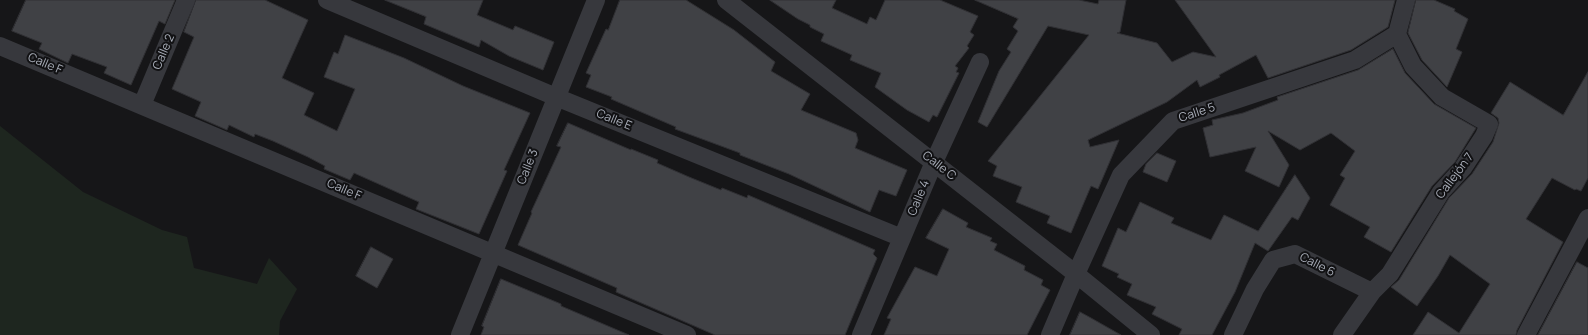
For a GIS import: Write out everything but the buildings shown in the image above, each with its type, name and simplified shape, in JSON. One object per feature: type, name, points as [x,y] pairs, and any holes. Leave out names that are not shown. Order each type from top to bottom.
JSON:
[{"type":"street","name":"Calle 2","points":[[142,104],[186,0]]},
{"type":"street","name":"Calle E","points":[[327,0],[556,97],[902,238]]},
{"type":"street","name":"Calle 3","points":[[460,335],[596,0]]},
{"type":"street","name":"Calle C","points":[[726,0],[934,162],[1151,335]]},
{"type":"street","points":[[1397,34],[1406,0]]},
{"type":"street","name":"Calle 5","points":[[1050,335],[1121,175],[1173,121],[1355,60],[1397,34]]},
{"type":"street","name":"Callejón 7","points":[[1342,335],[1372,292],[1390,274],[1441,192],[1463,168],[1484,136],[1489,124],[1442,97],[1413,66],[1397,34]]},
{"type":"street","name":"Calle F","points":[[0,46],[142,104],[688,335]]},
{"type":"street","name":"Calle 4","points":[[861,335],[934,162],[980,62]]},
{"type":"street","points":[[1526,335],[1588,218]]},
{"type":"street","name":"Calle 6","points":[[1233,335],[1255,289],[1273,260],[1295,254],[1372,292]]},
{"type":"shaded area","points":[[0,126],[83,192],[162,230],[187,237],[194,268],[257,284],[269,258],[297,289],[280,321],[279,335],[0,335]]}]
